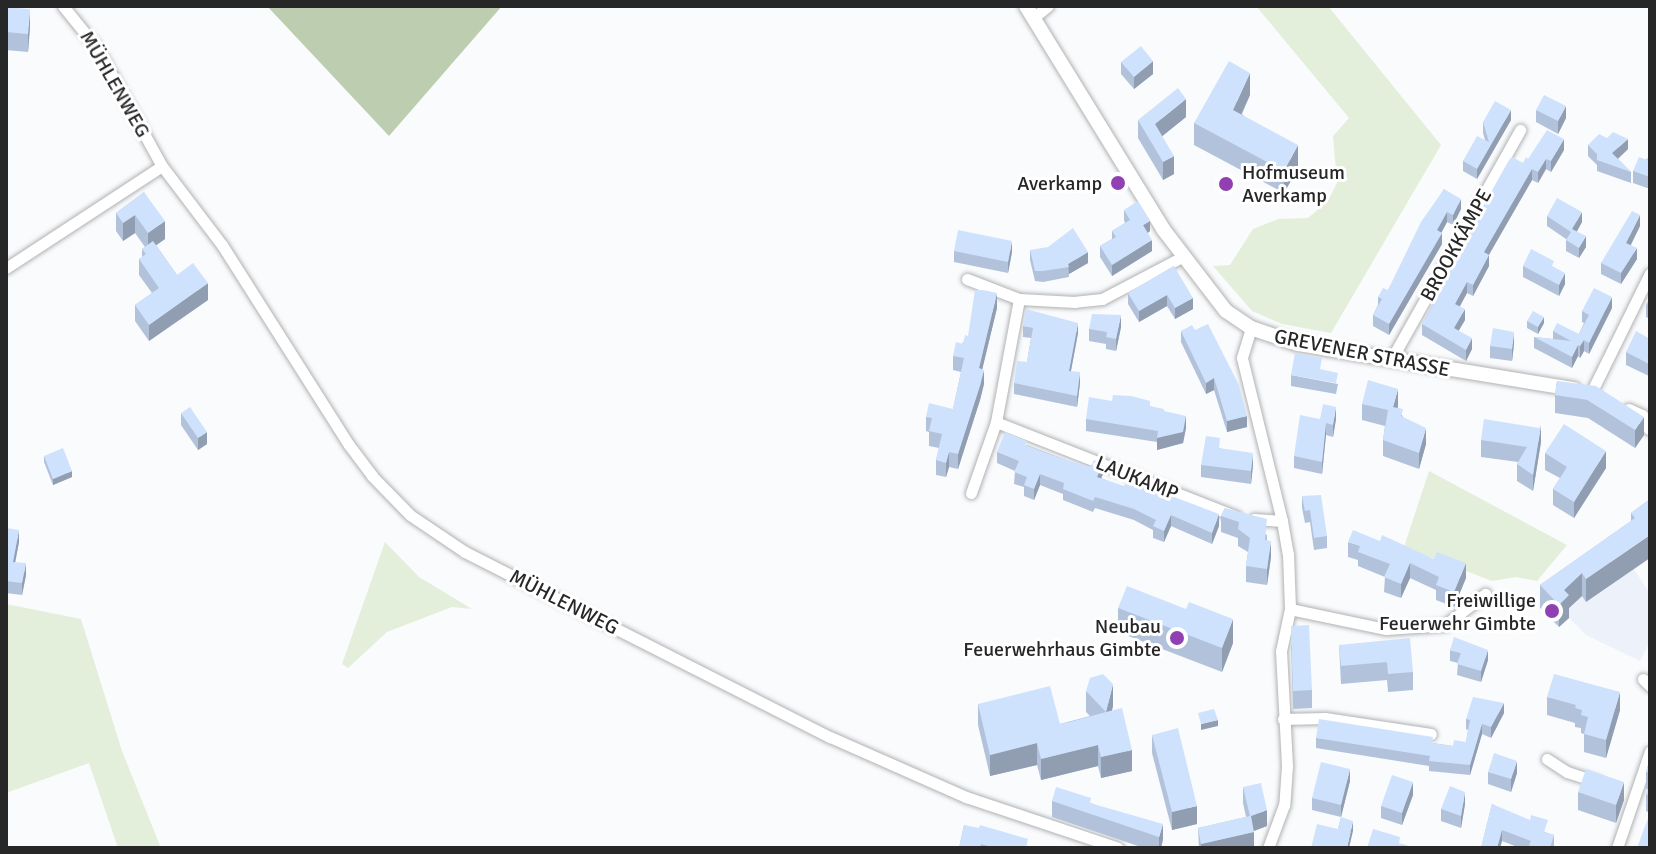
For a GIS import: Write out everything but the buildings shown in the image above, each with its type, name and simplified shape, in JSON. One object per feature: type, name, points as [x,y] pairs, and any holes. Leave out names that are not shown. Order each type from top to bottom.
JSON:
[{"type":"street","name":"MÜHLENWEG","points":[[63,6],[97,48],[162,166],[222,245],[372,476],[410,515],[465,552],[830,737],[966,797],[1118,848]]},
{"type":"street","name":"GREVENER STRASSE","points":[[1048,6],[1030,12],[1182,257],[1226,311],[1251,328],[1298,344],[1604,398],[1642,417],[1650,428]]},
{"type":"street","name":"BROOKKÄMPE","points":[[1391,360],[1520,130]]},
{"type":"street","points":[[6,268],[162,166]]},
{"type":"street","points":[[967,279],[1019,299],[1075,302],[1102,299],[1182,257]]},
{"type":"street","points":[[1604,398],[1650,273]]},
{"type":"street","points":[[971,493],[996,422],[1019,299]]},
{"type":"street","points":[[1251,328],[1242,358],[1282,521],[1288,554],[1290,609],[1281,651],[1284,805],[1268,848]]},
{"type":"street","name":"LAUKAMP","points":[[996,422],[1230,517],[1282,521]]},
{"type":"street","points":[[1290,609],[1386,629],[1445,625],[1485,594]]},
{"type":"street","points":[[1283,719],[1325,718],[1431,734]]},
{"type":"street","points":[[1617,848],[1650,751]]},
{"type":"street","points":[[1547,759],[1567,772],[1608,786]]},
{"type":"street","points":[[1622,791],[1635,795]]},
{"type":"shaded area","points":[[1634,569],[1650,594],[1650,641],[1640,661],[1586,635],[1553,601]]},
{"type":"green space","points":[[267,6],[502,6],[389,136]]},
{"type":"green space","points":[[1256,6],[1328,6],[1441,145],[1331,333],[1282,324],[1252,311],[1213,266],[1230,265],[1253,229],[1278,219],[1308,218],[1328,201],[1337,183],[1333,136],[1349,118]]},
{"type":"green space","points":[[1429,471],[1567,545],[1537,581],[1516,577],[1492,581],[1404,547]]},
{"type":"green space","points":[[385,542],[419,577],[472,609],[452,607],[387,632],[348,668],[342,664]]},
{"type":"green space","points":[[6,604],[81,619],[122,751],[161,848],[118,848],[89,763],[6,793]]},
{"type":"place","name":"Averkamp","points":[[1118,183]]},
{"type":"place","name":"Hofmuseum Averkamp","points":[[1226,184]]},
{"type":"place","name":"Freiwillige Feuerwehr Gimbte","points":[[1552,611]]},
{"type":"place","name":"Neubau Feuerwehrhaus Gimbte","points":[[1177,638]]}]
